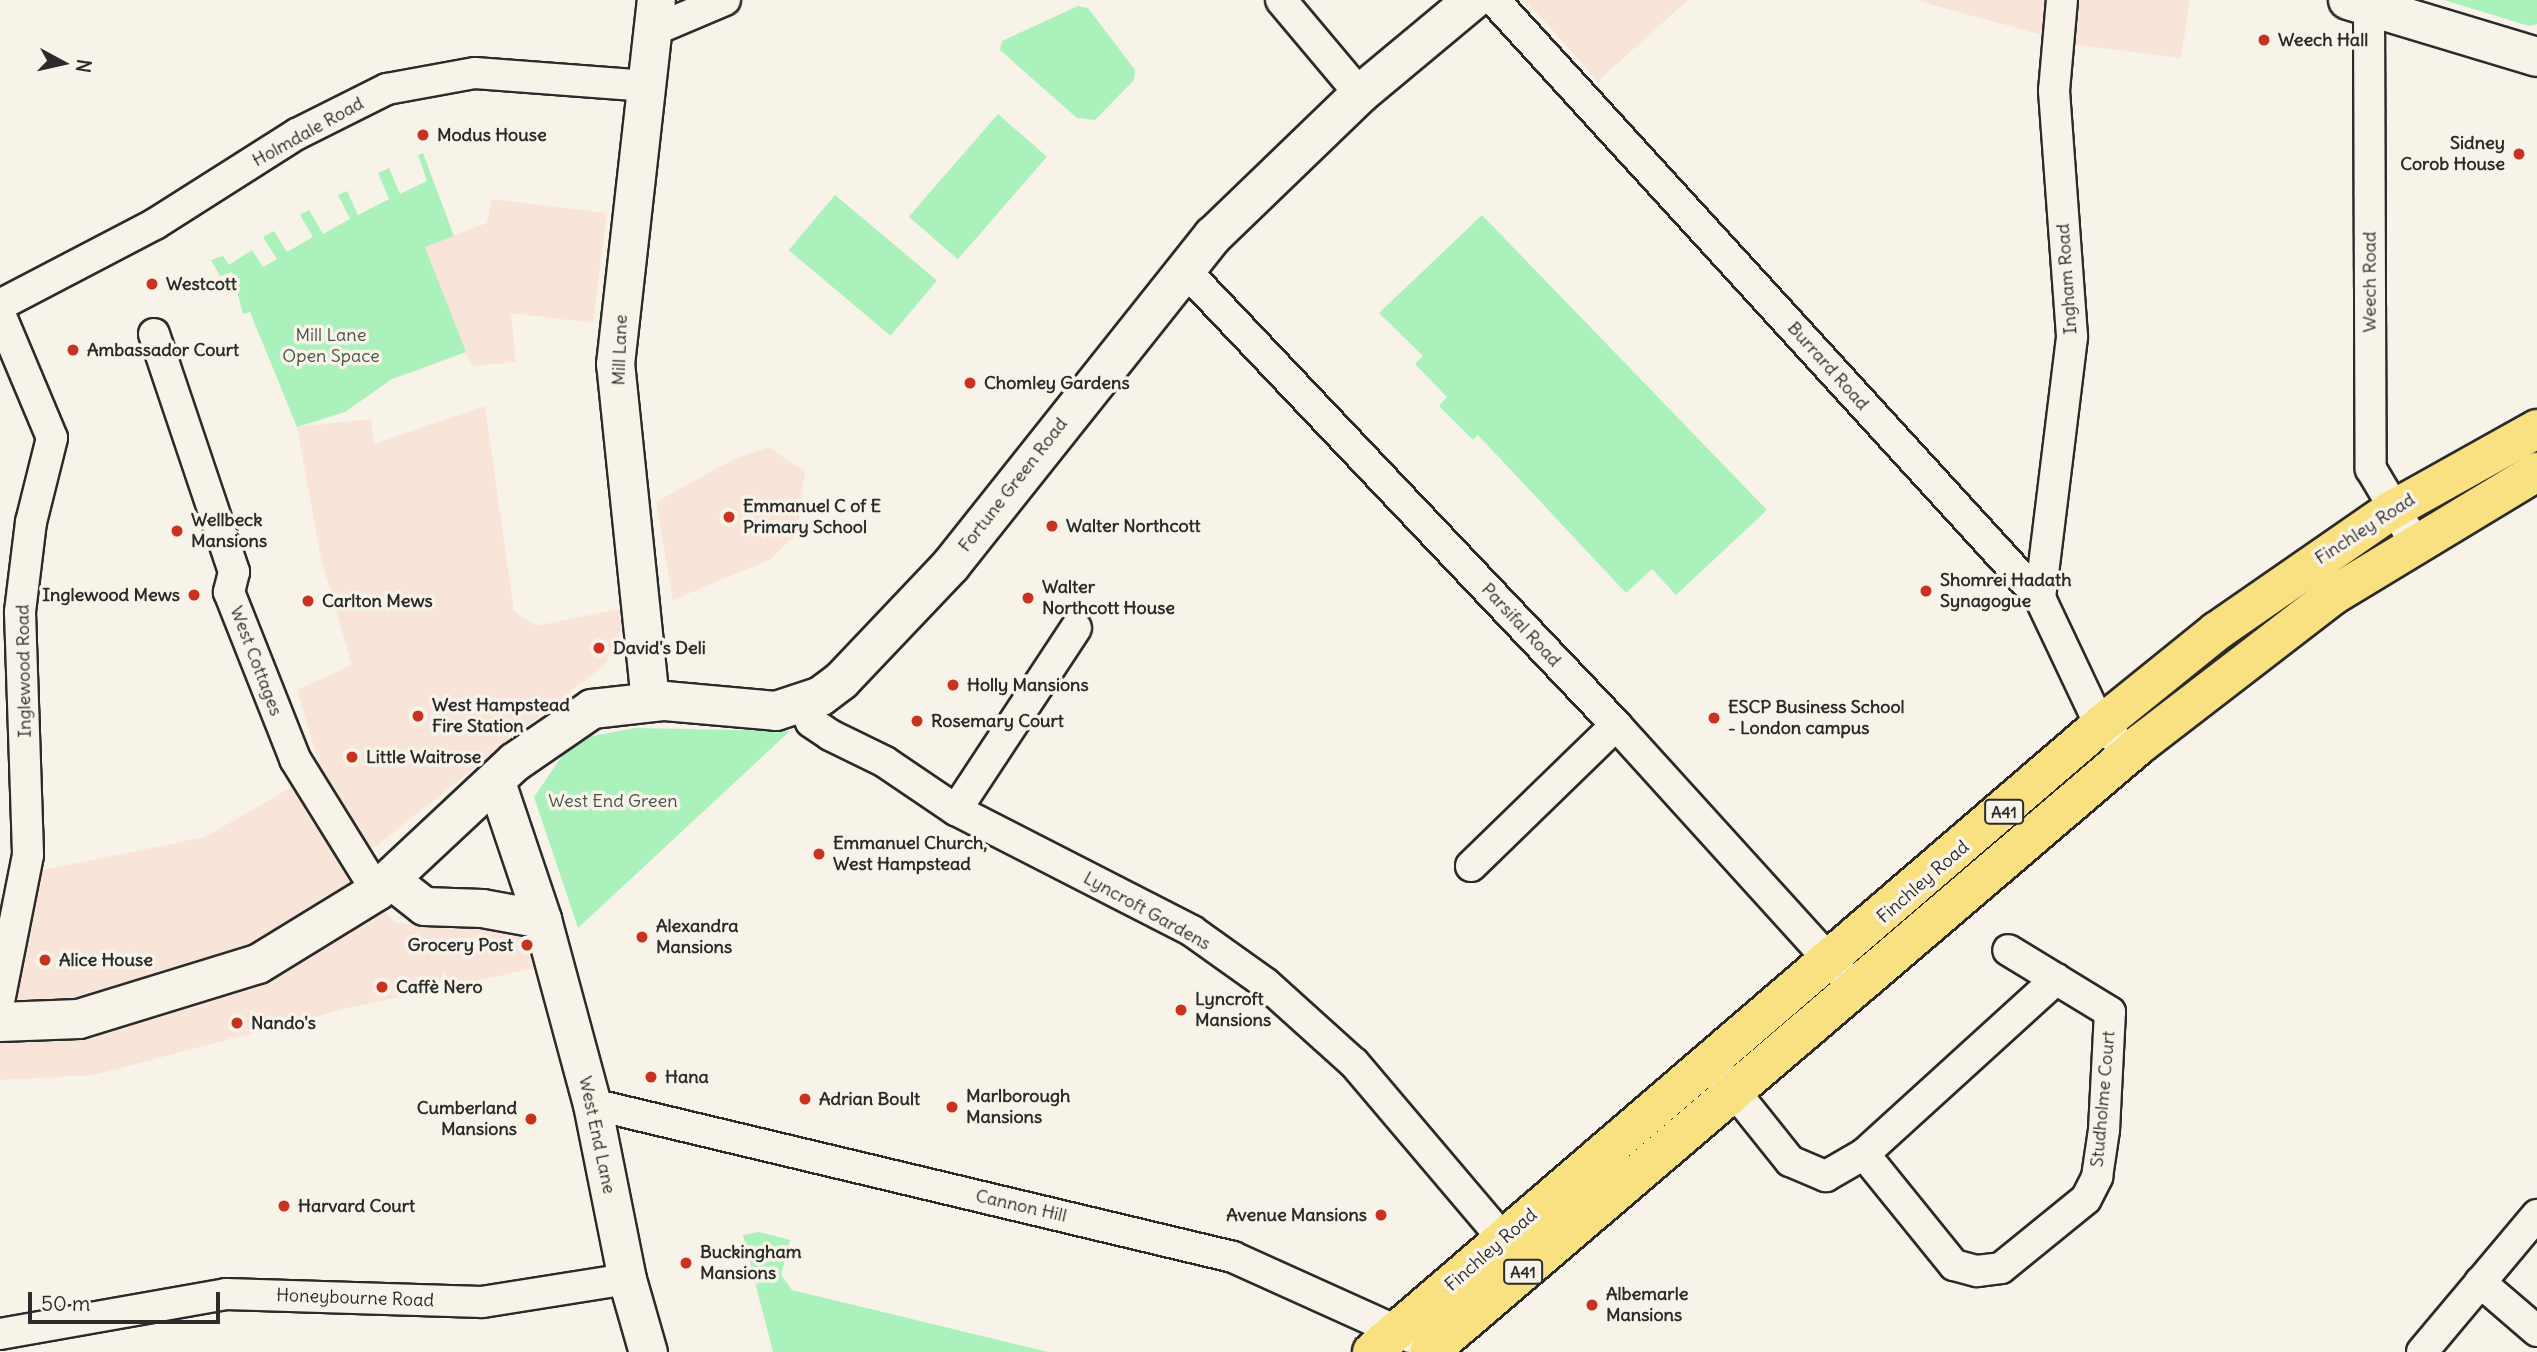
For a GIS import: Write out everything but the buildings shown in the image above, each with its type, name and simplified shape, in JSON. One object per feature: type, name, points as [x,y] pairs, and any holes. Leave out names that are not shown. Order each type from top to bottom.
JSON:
[{"type":"highway","name":"Finchley Road","points":[[1439,1350],[1723,1077],[1842,974],[2103,723],[2217,631],[2392,510],[2537,429]]},
{"type":"highway","name":"Finchley Road","points":[[1842,974],[2332,596],[2415,543],[2537,472]]},
{"type":"highway","name":"Finchley Road","points":[[1383,1343],[1503,1239],[1723,1077]]},
{"type":"main road","name":"Fortune Green Road","points":[[650,701],[776,711],[804,705],[842,680],[951,565],[1183,268],[1244,203],[1360,94],[1473,0]]},
{"type":"main road","points":[[2358,4],[2537,57]]},
{"type":"main road","points":[[0,1022],[79,1019],[186,989],[258,964],[384,885],[515,762],[592,709],[650,701]]},
{"type":"street","points":[[655,15],[725,0]]},
{"type":"street","points":[[1281,0],[1360,94]]},
{"type":"street","name":"Burrard Road","points":[[1494,0],[2040,598],[2094,712],[2128,756]]},
{"type":"street","name":"Ingham Road","points":[[2040,598],[2072,337],[2054,91],[2062,0]]},
{"type":"street","name":"Weech Road","points":[[2358,4],[2371,469],[2392,510],[2415,543]]},
{"type":"street","name":"Mill Lane","points":[[650,701],[615,364],[655,15]]},
{"type":"street","name":"Holmdale Road","points":[[0,305],[155,224],[297,134],[387,89],[475,73],[648,86]]},
{"type":"street","name":"Parsifal Road","points":[[1183,268],[1616,725],[1842,974]]},
{"type":"street","name":"Inglewood Road","points":[[0,314],[52,438],[31,522],[20,612],[28,855],[0,997]]},
{"type":"street","name":"West Cottages","points":[[154,334],[234,572],[229,592],[295,759],[384,885]]},
{"type":"street","points":[[956,810],[1076,628]]},
{"type":"street","name":"Lyncroft Gardens","points":[[804,705],[811,722],[830,735],[885,762],[956,810],[1192,931],[1265,984],[1353,1063],[1503,1239]]},
{"type":"street","points":[[1471,866],[1616,725]]},
{"type":"street","name":"West End Lane","points":[[496,782],[542,919],[592,1104],[627,1279],[648,1352]]},
{"type":"street","points":[[384,885],[424,905],[482,908],[542,919]]},
{"type":"street","name":"Studholme Court","points":[[1864,1154],[1954,1265],[1977,1271],[2001,1268],[2086,1199],[2097,1177],[2104,1130],[2110,1012],[2008,950]]},
{"type":"street","points":[[1723,1077],[1790,1161],[1826,1175],[1864,1154],[2056,979]]},
{"type":"street","name":"Cannon Hill","points":[[592,1104],[1233,1257],[1383,1343],[1439,1350]]},
{"type":"street","points":[[2422,1352],[2537,1215]]},
{"type":"street","name":"Honeybourne Road","points":[[0,1334],[226,1294],[482,1301],[627,1279]]},
{"type":"street","points":[[2480,1282],[2537,1331]]},
{"type":"shaded area","points":[[1525,0],[1688,0],[1598,81]]},
{"type":"shaded area","points":[[1915,0],[2190,0],[2181,58],[2078,45]]},
{"type":"shaded area","points":[[492,199],[607,213],[593,323],[511,313],[516,362],[472,366],[466,352],[412,373],[375,265],[487,223]]},
{"type":"shaded area","points":[[485,406],[514,611],[536,626],[624,608],[619,640],[604,665],[346,870],[395,923],[531,933],[550,965],[348,1008],[94,1075],[0,1080],[0,898],[33,872],[205,837],[321,770],[297,690],[352,665],[321,559],[297,427],[371,419],[374,444]]},
{"type":"shaded area","name":"Emmanuel C of E Primary School","points":[[769,447],[805,472],[797,533],[771,559],[673,600],[656,502],[736,458]]},
{"type":"green space","points":[[2444,0],[2537,0],[2537,24],[2529,26]]},
{"type":"green space","points":[[1078,6],[1088,8],[1135,70],[1134,80],[1095,120],[1077,118],[1000,50],[1002,41]]},
{"type":"green space","points":[[998,114],[1047,157],[958,259],[909,217]]},
{"type":"green space","name":"Mill Lane Open Space","points":[[423,153],[454,236],[425,247],[466,352],[392,379],[345,412],[297,427],[250,312],[243,314],[232,272],[220,276],[211,260],[223,256],[229,265],[252,250],[263,267],[277,259],[263,237],[274,231],[287,252],[313,237],[300,215],[309,210],[323,234],[350,219],[338,195],[347,191],[358,215],[389,199],[378,173],[389,168],[400,194],[427,181],[418,155]]},
{"type":"green space","points":[[835,195],[937,280],[891,336],[789,250]]},
{"type":"green space","points":[[1482,215],[1767,510],[1676,595],[1652,569],[1626,593],[1478,435],[1473,440],[1439,406],[1447,397],[1415,364],[1423,356],[1379,313]]},
{"type":"green space","name":"West End Green","points":[[634,728],[790,731],[578,928],[534,797],[573,740]]},
{"type":"green space","points":[[759,1232],[790,1240],[781,1275],[792,1290],[1048,1352],[773,1352],[743,1235]]},
{"type":"place","name":"Weech Hall","points":[[2264,40]]},
{"type":"place","name":"Modus House","points":[[423,135]]},
{"type":"place","name":"Sidney Corob House","points":[[2519,154]]},
{"type":"place","name":"Westcott","points":[[152,284]]},
{"type":"place","name":"Ambassador Court","points":[[73,350]]},
{"type":"place","name":"Chomley Gardens","points":[[970,383]]},
{"type":"place","name":"Emmanuel C of E Primary School","points":[[729,517]]},
{"type":"place","name":"Walter Northcott","points":[[1052,526]]},
{"type":"place","name":"Wellbeck Mansions","points":[[177,531]]},
{"type":"place","name":"Shomrei Hadath Synagogue","points":[[1926,591]]},
{"type":"place","name":"Inglewood Mews","points":[[194,595]]},
{"type":"place","name":"Walter Northcott House","points":[[1028,598]]},
{"type":"place","name":"Carlton Mews","points":[[308,601]]},
{"type":"place","name":"David's Deli","points":[[599,648]]},
{"type":"place","name":"Holly Mansions","points":[[953,685]]},
{"type":"place","name":"West Hampstead Fire Station","points":[[418,716]]},
{"type":"place","name":"ESCP Business School - London campus","points":[[1714,718]]},
{"type":"place","name":"Rosemary Court","points":[[917,721]]},
{"type":"place","name":"Little Waitrose","points":[[352,757]]},
{"type":"place","name":"Emmanuel Church, West Hampstead","points":[[819,854]]},
{"type":"place","name":"Alexandra Mansions","points":[[642,937]]},
{"type":"place","name":"Grocery Post","points":[[527,945]]},
{"type":"place","name":"Alice House","points":[[45,960]]},
{"type":"place","name":"Caffè Nero","points":[[382,987]]},
{"type":"place","name":"Lyncroft Mansions","points":[[1181,1010]]},
{"type":"place","name":"Nando's","points":[[237,1023]]},
{"type":"place","name":"Hana","points":[[651,1077]]},
{"type":"place","name":"Adrian Boult","points":[[805,1099]]},
{"type":"place","name":"Marlborough Mansions","points":[[952,1107]]},
{"type":"place","name":"Cumberland Mansions","points":[[531,1119]]},
{"type":"place","name":"Harvard Court","points":[[284,1206]]},
{"type":"place","name":"Avenue Mansions","points":[[1381,1215]]},
{"type":"place","name":"Buckingham Mansions","points":[[686,1263]]},
{"type":"place","name":"Albemarle Mansions","points":[[1592,1305]]}]
